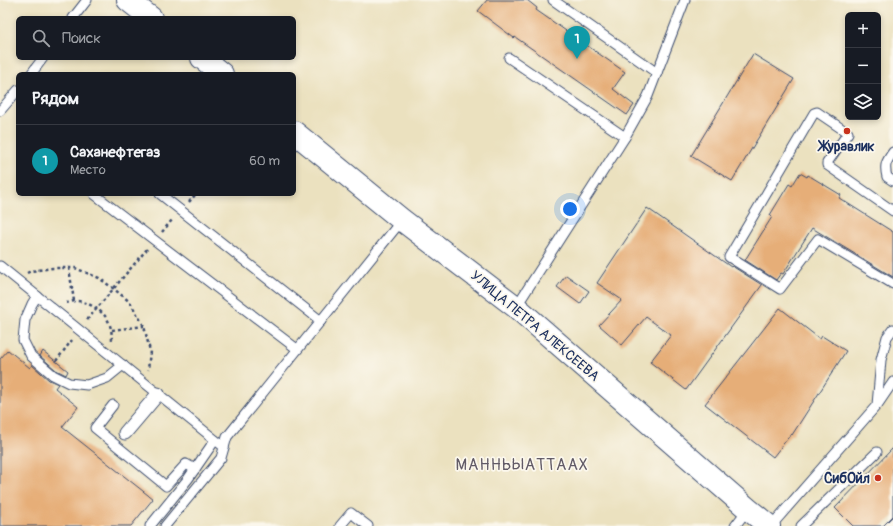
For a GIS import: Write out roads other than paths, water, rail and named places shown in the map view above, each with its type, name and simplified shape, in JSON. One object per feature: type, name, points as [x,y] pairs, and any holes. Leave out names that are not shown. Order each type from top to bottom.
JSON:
[{"type":"street","points":[[128,0],[148,16]]},
{"type":"street","points":[[204,60],[220,72]]},
{"type":"street","name":"УЛИЦА ПЕТРА АЛЕКСЕЕВА","points":[[296,134],[402,220],[516,307],[748,509],[770,526]]},
{"type":"street","points":[[125,433],[158,394]]},
{"type":"lane","points":[[75,16],[87,0]]},
{"type":"lane","points":[[553,0],[657,73]]},
{"type":"lane","points":[[516,307],[625,137],[648,96],[686,0]]},
{"type":"lane","points":[[509,58],[625,137]]},
{"type":"lane","points":[[32,72],[42,60]]},
{"type":"lane","points":[[0,111],[16,92]]},
{"type":"lane","points":[[893,211],[828,165],[827,163],[848,133],[815,112],[729,257],[780,289],[818,239],[893,284]]},
{"type":"lane","points":[[893,152],[885,168],[887,177],[893,181]]},
{"type":"lane","points":[[97,196],[296,349]]},
{"type":"lane","points":[[163,196],[321,321]]},
{"type":"lane","points":[[165,526],[221,458],[226,437],[402,220]]},
{"type":"lane","points":[[0,266],[224,447]]},
{"type":"lane","points":[[37,296],[25,320],[23,340],[31,356],[53,375],[69,383],[87,385],[107,378],[123,365]]},
{"type":"lane","points":[[877,405],[881,360],[887,337],[893,329]]},
{"type":"lane","points":[[770,526],[877,405],[893,382]]},
{"type":"lane","points":[[113,405],[95,428],[166,486],[186,464],[195,469]]},
{"type":"lane","points":[[150,526],[195,469],[215,440]]},
{"type":"lane","points":[[801,526],[877,452]]},
{"type":"lane","points":[[735,526],[748,509]]},
{"type":"lane","points":[[340,526],[351,513],[368,526]]},
{"type":"place","name":"Саханефтегаз","points":[[577,59]]},
{"type":"place","name":"Журавлик","points":[[847,131]]},
{"type":"place","name":"СибОйл","points":[[878,478]]},
{"type":"district","name":"МАННЬЫАТТААХ","points":[[522,465]]}]
